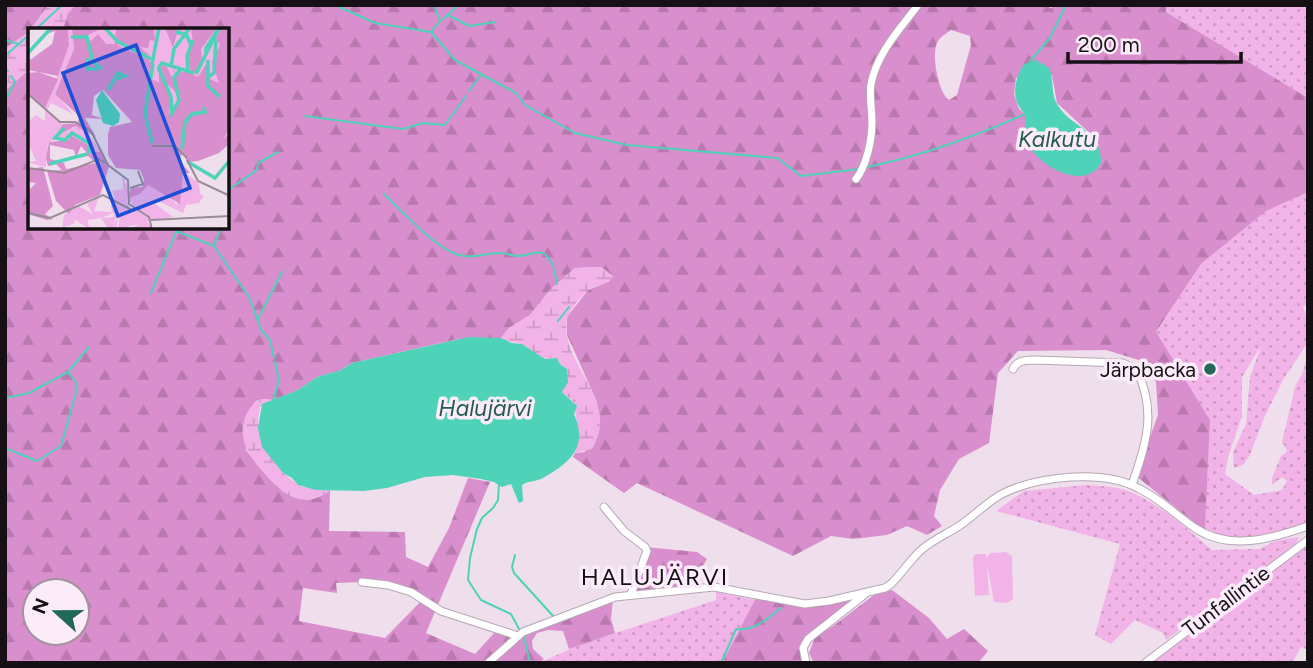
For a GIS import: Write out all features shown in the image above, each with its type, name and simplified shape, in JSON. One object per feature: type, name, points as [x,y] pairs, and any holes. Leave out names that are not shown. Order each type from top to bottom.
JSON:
[{"type":"street","points":[[856,178],[869,147],[872,123],[870,92],[874,73],[890,41],[918,5]]},
{"type":"street","points":[[1013,369],[1024,360],[1035,359],[1122,363],[1137,370],[1146,393],[1149,415],[1148,431],[1132,485]]},
{"type":"street","points":[[488,663],[518,636],[549,620],[631,594],[714,587],[805,604],[868,592],[891,584],[926,546],[968,520],[1001,494],[1035,482],[1105,478],[1132,485],[1153,496],[1195,528],[1223,541],[1242,542],[1289,533],[1308,526]]},
{"type":"street","points":[[604,507],[624,531],[647,551],[631,594]]},
{"type":"street","name":"Tunfallintie","points":[[1145,663],[1308,540]]},
{"type":"street","points":[[362,582],[388,585],[411,592],[441,611],[518,636]]},
{"type":"street","points":[[806,663],[803,648],[808,639],[868,592]]},
{"type":"green space","points":[[5,5],[1047,5],[1050,8],[1060,5],[1166,5],[1166,12],[1308,98],[1308,192],[1266,211],[1201,264],[1156,332],[1210,420],[1205,531],[1136,476],[1158,415],[1156,382],[1142,361],[1106,350],[1018,351],[998,373],[989,443],[959,459],[940,490],[934,516],[942,526],[927,535],[907,526],[887,535],[853,539],[831,536],[793,556],[637,483],[624,493],[573,457],[575,453],[585,452],[597,402],[567,335],[567,317],[588,290],[610,281],[601,267],[575,268],[551,289],[530,315],[509,328],[501,338],[459,339],[352,363],[341,370],[317,377],[298,390],[273,400],[256,401],[246,415],[246,450],[272,481],[293,497],[305,500],[317,498],[330,490],[329,531],[405,532],[406,557],[428,567],[449,528],[468,478],[490,482],[426,633],[475,654],[496,631],[512,637],[484,663],[5,663]],"holes":[[[951,30],[970,36],[971,45],[957,95],[949,100],[939,82],[935,63],[936,47],[938,41]],[[1052,75],[1057,103],[1095,138],[1099,146],[1050,165],[1033,151],[1025,114],[1019,109],[1014,94],[1016,78]],[[362,582],[411,592],[423,599],[385,638],[299,621],[303,588],[337,593],[336,583]]]},
{"type":"green space","points":[[48,5],[77,5],[68,13],[64,28],[31,28]]},
{"type":"green space","points":[[1166,5],[1308,5],[1308,98],[1166,12]]},
{"type":"green space","points":[[28,32],[28,71],[5,91],[5,48]]},
{"type":"green space","points":[[1308,192],[1308,303],[1303,307],[1307,319],[1308,342],[1283,380],[1250,455],[1243,465],[1234,468],[1233,452],[1246,424],[1250,377],[1261,346],[1242,377],[1242,416],[1225,474],[1254,495],[1282,490],[1287,481],[1282,477],[1272,485],[1272,478],[1281,456],[1287,450],[1282,442],[1295,387],[1303,372],[1308,352],[1308,521],[1268,534],[1244,538],[1223,537],[1205,531],[1210,420],[1156,333],[1201,264],[1266,211]]},
{"type":"green space","points":[[601,267],[613,276],[587,291],[567,320],[567,337],[572,353],[600,415],[599,431],[592,449],[575,453],[578,432],[573,401],[562,392],[567,382],[567,369],[553,358],[541,357],[523,345],[501,338],[509,328],[530,315],[551,289],[575,268]]},
{"type":"green space","points":[[263,399],[273,400],[260,407],[258,421],[269,455],[283,473],[301,487],[330,490],[319,497],[307,499],[289,495],[283,492],[253,459],[244,440],[245,418],[250,409]]},
{"type":"green space","points":[[1086,485],[1116,488],[1137,495],[1171,516],[1212,550],[1259,549],[1275,541],[1299,537],[1296,544],[1166,640],[1163,633],[1135,620],[1111,644],[1095,635],[1120,544],[996,511],[1024,491]]},
{"type":"green space","points":[[1308,544],[1308,650],[1301,647],[1292,663],[1150,663]]},
{"type":"green space","points":[[645,547],[697,552],[707,559],[689,589],[631,594]]},
{"type":"green space","points":[[1006,552],[1012,556],[1013,599],[1007,603],[994,602],[987,564],[989,595],[975,596],[973,557],[976,554],[986,554],[987,558],[990,553]]},
{"type":"green space","points":[[892,590],[929,618],[947,639],[964,629],[988,651],[978,663],[814,663],[809,653],[815,637],[874,595]]},
{"type":"green space","points":[[716,592],[755,600],[722,663],[539,663],[579,645],[716,600]]},
{"type":"green space","points":[[868,592],[803,648],[806,663],[722,663],[757,596],[805,604]]},
{"type":"green space","points":[[613,599],[611,619],[615,633],[569,649],[563,631],[548,630],[537,633],[532,641],[533,649],[544,659],[539,663],[491,663],[520,638],[544,625]]},
{"type":"water","name":"Kalkutu","points":[[1036,60],[1049,68],[1054,98],[1062,111],[1096,142],[1101,163],[1094,171],[1075,176],[1064,173],[1044,162],[1030,147],[1026,135],[1025,114],[1017,103],[1015,90],[1024,64]]},
{"type":"water","name":"Halujärvi","points":[[469,337],[501,338],[522,344],[545,359],[557,358],[567,369],[568,382],[562,392],[577,406],[574,414],[578,426],[578,445],[561,466],[543,478],[522,485],[523,501],[519,503],[511,484],[502,487],[494,482],[453,475],[425,477],[387,488],[364,491],[316,490],[298,485],[283,473],[262,447],[258,428],[262,404],[298,390],[317,377],[341,370],[352,363]]},
{"type":"waterway","points":[[37,28],[62,5]]},
{"type":"waterway","points":[[335,5],[375,23],[431,32],[455,60],[516,93],[525,105],[575,133],[627,145],[777,158],[801,176],[859,169]]},
{"type":"waterway","points":[[434,5],[439,19]]},
{"type":"waterway","points":[[432,31],[458,5]]},
{"type":"waterway","points":[[1030,61],[1050,38],[1066,5]]},
{"type":"waterway","points":[[448,15],[469,26],[495,22]]},
{"type":"waterway","points":[[5,56],[28,36]]},
{"type":"waterway","points":[[5,40],[18,44]]},
{"type":"waterway","points":[[5,68],[8,71]]},
{"type":"waterway","points":[[469,91],[481,75]]},
{"type":"waterway","points":[[5,101],[15,82],[11,76]]},
{"type":"waterway","points":[[305,116],[403,129],[423,123],[445,125],[466,96]]},
{"type":"waterway","points":[[867,167],[947,145],[1025,112]]},
{"type":"waterway","points":[[229,189],[257,170],[258,163],[278,152]]},
{"type":"waterway","points":[[384,194],[422,231],[454,253],[464,256],[497,253],[517,256],[538,252],[545,255],[553,266]]},
{"type":"waterway","points":[[229,196],[229,209]]},
{"type":"waterway","points":[[175,229],[214,246],[249,297],[261,330],[270,340],[274,358]]},
{"type":"waterway","points":[[214,245],[221,229]]},
{"type":"waterway","points":[[151,293],[176,232]]},
{"type":"waterway","points":[[554,269],[557,284]]},
{"type":"waterway","points":[[258,319],[282,272]]},
{"type":"waterway","points":[[558,321],[569,307]]},
{"type":"waterway","points":[[5,398],[29,393],[68,372],[89,347]]},
{"type":"waterway","points":[[273,400],[279,381],[275,362]]},
{"type":"waterway","points":[[5,448],[37,461],[61,446],[77,389],[76,382],[68,372]]},
{"type":"waterway","points":[[499,484],[498,500],[482,518],[477,529],[468,580],[481,600],[511,614],[519,629]]},
{"type":"waterway","points":[[515,555],[512,567],[514,573],[554,617]]},
{"type":"waterway","points":[[721,663],[736,629],[755,626],[781,608]]},
{"type":"waterway","points":[[524,637],[530,663]]},
{"type":"place","name":"Järpbacka","points":[[1210,369]]},
{"type":"district","name":"HALUJÄRVI","points":[[655,576]]}]
